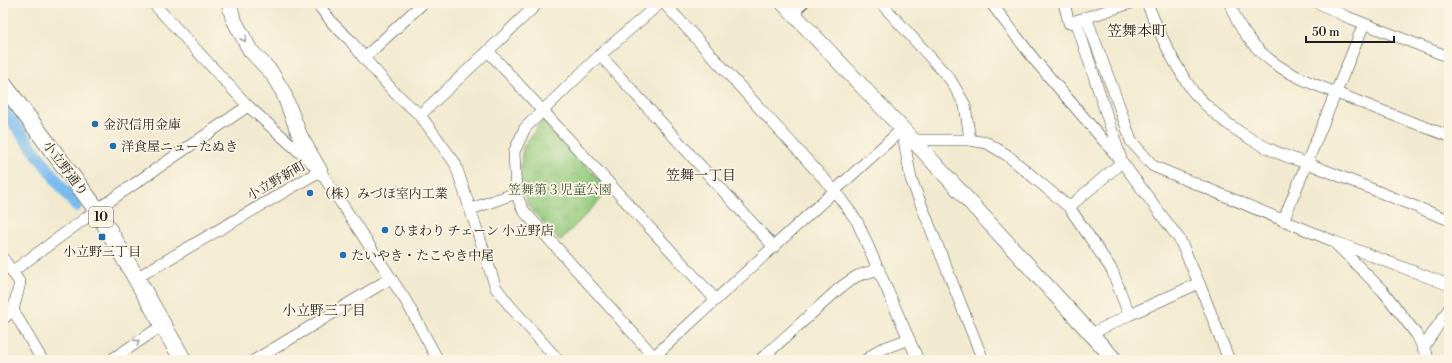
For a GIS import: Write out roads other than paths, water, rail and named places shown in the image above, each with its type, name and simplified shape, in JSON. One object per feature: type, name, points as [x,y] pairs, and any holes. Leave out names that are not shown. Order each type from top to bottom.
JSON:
[{"type":"main road","name":"小立野通り","points":[[3,84],[97,210],[183,360]]},
{"type":"street","points":[[154,3],[248,106],[320,171]]},
{"type":"street","points":[[229,3],[233,18],[250,50],[271,72],[283,92],[300,136],[320,171]]},
{"type":"street","points":[[317,3],[334,25],[350,40],[395,93],[420,115],[455,163],[496,288],[558,360]]},
{"type":"street","points":[[364,58],[423,3]]},
{"type":"street","points":[[420,115],[538,3]]},
{"type":"street","points":[[660,3],[600,55],[525,128],[514,152],[516,193],[523,210],[653,359],[715,299],[774,247],[834,190],[902,129]]},
{"type":"street","points":[[664,3],[834,190],[857,221],[918,360]]},
{"type":"street","points":[[882,3],[950,79],[965,105],[970,140]]},
{"type":"street","points":[[991,3],[1033,58],[1122,162],[1180,240],[1199,283],[1229,360]]},
{"type":"street","points":[[1064,3],[1069,23],[1132,3]]},
{"type":"street","points":[[1147,3],[1160,36],[1192,91],[1214,113],[1252,140],[1293,159],[1308,163],[1449,220]]},
{"type":"street","points":[[1230,3],[1232,11],[1249,40],[1276,65],[1298,77],[1336,93],[1449,136]]},
{"type":"street","points":[[1319,3],[1364,24],[1449,57]]},
{"type":"street","points":[[793,6],[902,129],[1115,360]]},
{"type":"street","points":[[1081,19],[1122,162]]},
{"type":"street","points":[[1081,19],[1121,111],[1130,141],[1153,166],[1283,221],[1449,285]]},
{"type":"street","points":[[1283,221],[1364,24]]},
{"type":"street","points":[[488,51],[715,299]]},
{"type":"street","points":[[600,55],[774,247]]},
{"type":"street","points":[[13,271],[97,210],[248,106]]},
{"type":"street","points":[[902,129],[912,179],[983,360]]},
{"type":"street","points":[[913,140],[970,140],[987,143],[1007,155],[1069,208],[1112,270],[1129,314]]},
{"type":"street","points":[[1069,208],[1122,162]]},
{"type":"street","name":"小立野新町","points":[[136,278],[320,171],[406,301],[438,360]]},
{"type":"street","points":[[471,209],[516,193]]},
{"type":"street","points":[[1333,241],[1383,291],[1417,335],[1424,356]]},
{"type":"street","points":[[3,258],[20,283],[13,310],[3,319]]},
{"type":"street","points":[[760,360],[841,287],[857,276],[879,269]]},
{"type":"street","points":[[255,360],[391,278]]},
{"type":"street","points":[[1091,334],[1129,314],[1199,283]]},
{"type":"street","points":[[1424,356],[1449,309]]},
{"type":"street","points":[[13,310],[42,360]]},
{"type":"street","points":[[111,360],[163,325]]},
{"type":"street","points":[[866,360],[879,350],[909,339]]},
{"type":"waterway","points":[[3,109],[76,206]]},
{"type":"place","name":"金沢信用金庫","points":[[95,124]]},
{"type":"place","name":"洋食屋ニューたぬき","points":[[113,146]]},
{"type":"place","name":"（株）みづほ室内工業","points":[[310,193]]},
{"type":"place","name":"ひまわり チェーン 小立野店","points":[[385,230]]},
{"type":"place","name":"小立野三丁目","points":[[102,237]]},
{"type":"place","name":"たいやき・たこやき中尾","points":[[343,255]]},
{"type":"district","name":"笠舞本町","points":[[1137,31]]},
{"type":"district","name":"笠舞一丁目","points":[[701,175]]},
{"type":"district","name":"小立野三丁目","points":[[324,310]]},
{"type":"park label","name":"笠舞第３児童公園","points":[[560,189]]}]
